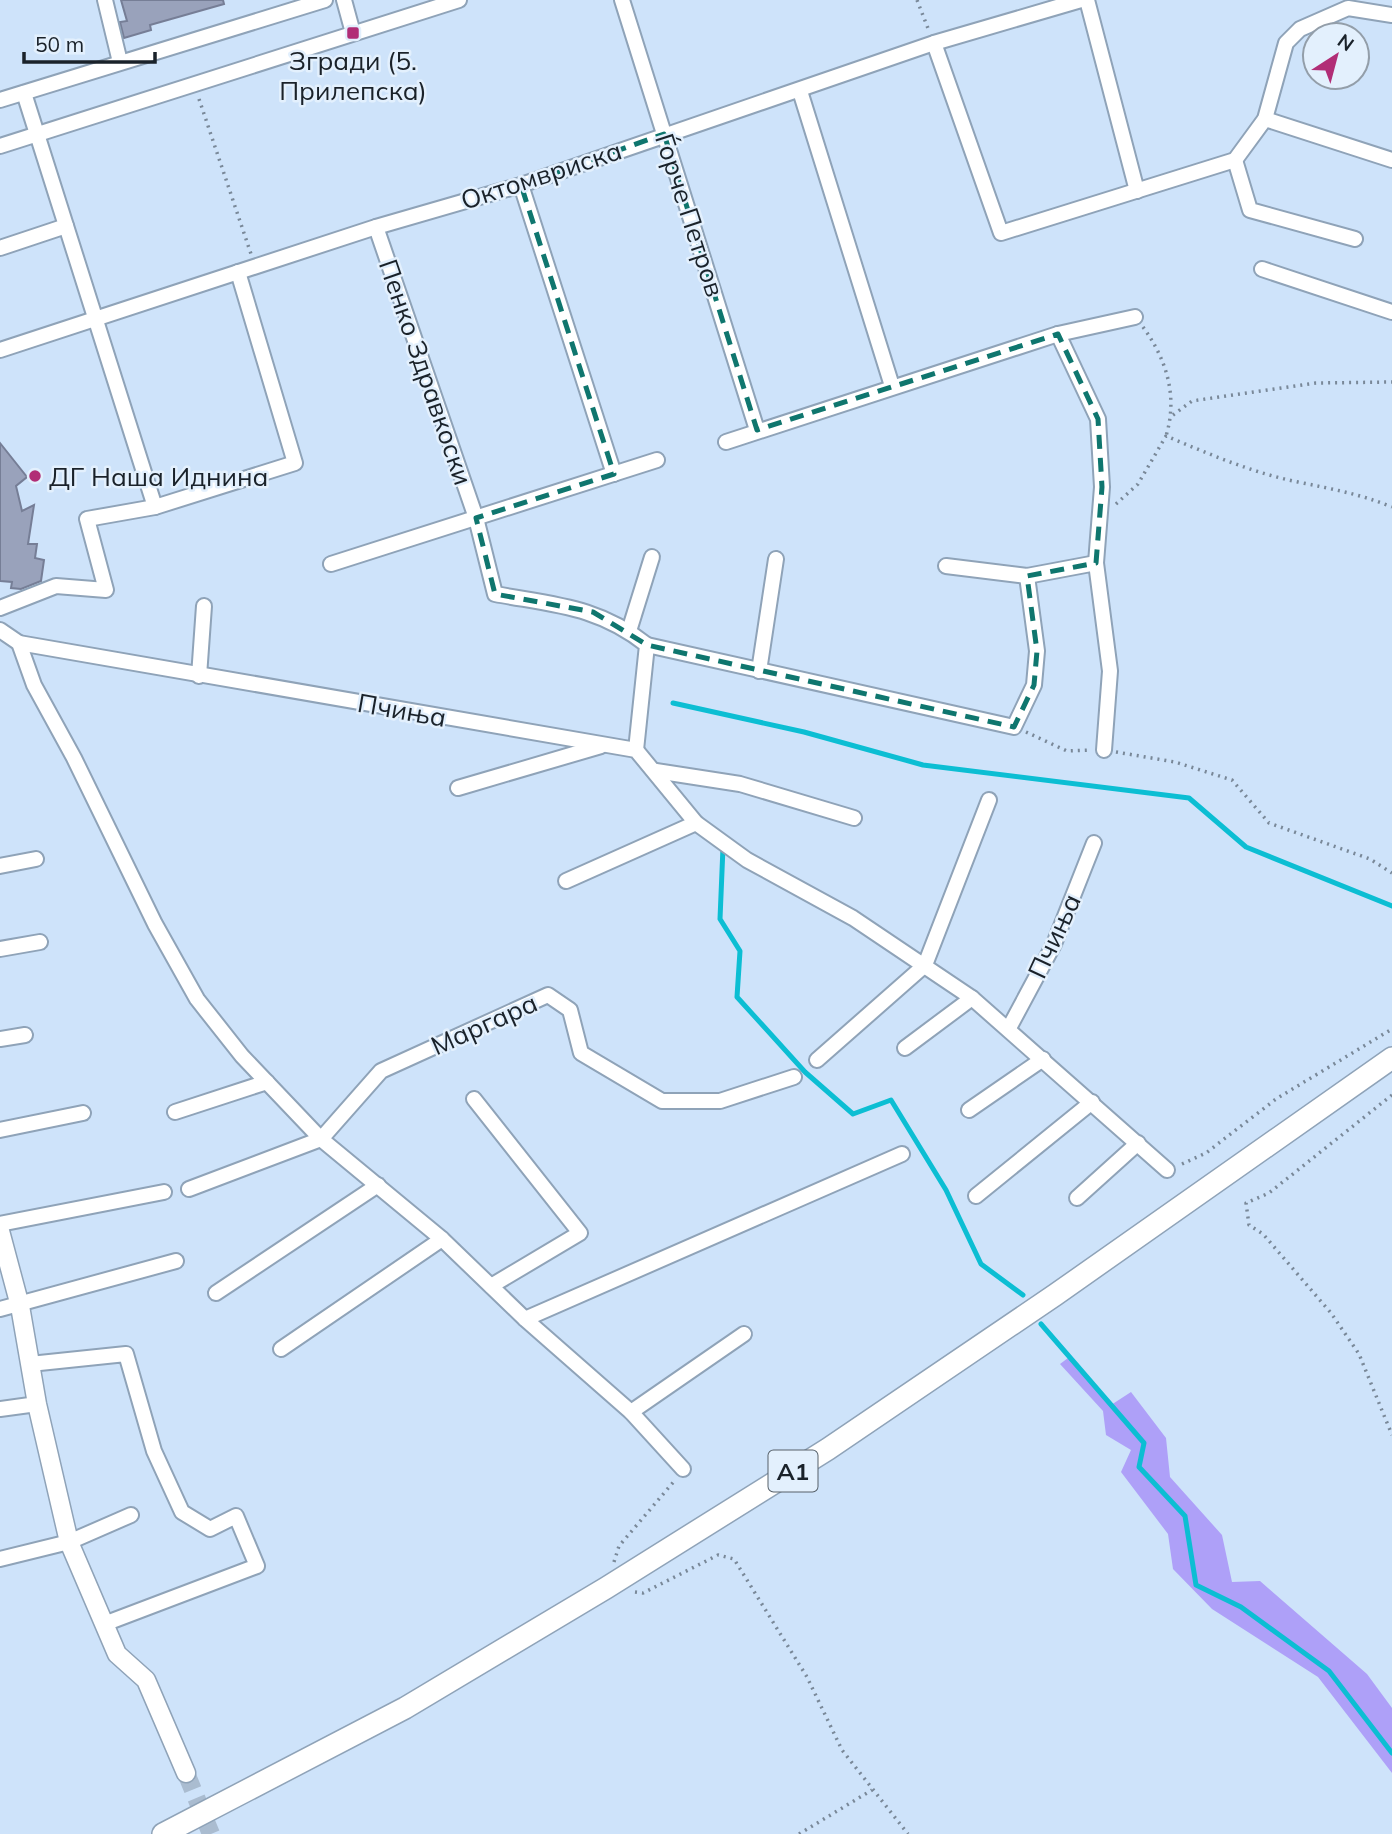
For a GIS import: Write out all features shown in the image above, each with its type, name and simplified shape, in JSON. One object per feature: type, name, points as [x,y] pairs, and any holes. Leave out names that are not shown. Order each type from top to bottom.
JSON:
[{"type":"main road","name":"A1","points":[[163,1834],[405,1708],[606,1588],[828,1449],[1066,1287],[1392,1058]]},
{"type":"street","points":[[105,0],[120,62]]},
{"type":"street","points":[[0,100],[325,0]]},
{"type":"street","points":[[344,0],[353,33]]},
{"type":"street","points":[[0,146],[459,0]]},
{"type":"street","name":"Ѓорче Петров","points":[[622,0],[757,430]]},
{"type":"street","name":"Октомвриска","points":[[0,350],[376,227],[520,185],[933,43],[1081,0]]},
{"type":"street","points":[[1087,0],[1137,191]]},
{"type":"street","points":[[933,43],[1001,233],[1235,160],[1265,119],[1286,43],[1300,29],[1348,8],[1390,9]]},
{"type":"street","points":[[800,90],[892,386]]},
{"type":"street","points":[[24,93],[155,507]]},
{"type":"street","points":[[1265,119],[1392,160]]},
{"type":"street","points":[[1235,160],[1250,210],[1355,239]]},
{"type":"street","points":[[520,185],[614,474]]},
{"type":"street","points":[[0,248],[66,226]]},
{"type":"street","name":"Пенко Здравкоски","points":[[376,227],[476,518]]},
{"type":"street","points":[[1262,269],[1392,312]]},
{"type":"street","points":[[0,608],[56,586],[106,590],[87,519],[155,507],[295,463],[238,272]]},
{"type":"street","points":[[726,442],[1058,334],[1135,317]]},
{"type":"street","points":[[1058,334],[1098,419],[1102,487],[1096,563],[1110,671],[1104,750]]},
{"type":"street","name":"Пенко Здравкоски","points":[[331,564],[657,460]]},
{"type":"street","points":[[476,518],[495,594],[593,612],[629,631],[647,645],[1014,727],[1034,685],[1037,651],[1027,576]]},
{"type":"street","points":[[629,631],[652,557]]},
{"type":"street","points":[[759,671],[776,559]]},
{"type":"street","points":[[946,566],[1027,576],[1096,563]]},
{"type":"street","points":[[198,676],[204,606]]},
{"type":"street","points":[[0,630],[19,643],[34,685],[74,758],[155,924],[197,999],[267,1082],[321,1139],[442,1238],[525,1319],[631,1412],[683,1469]]},
{"type":"street","name":"Пчиња","points":[[19,643],[636,750]]},
{"type":"street","points":[[647,645],[636,750],[696,822],[747,860],[853,918],[972,998],[1044,1059],[1167,1171]]},
{"type":"street","name":"Пчиња","points":[[458,788],[605,745]]},
{"type":"street","points":[[656,771],[740,784],[854,818]]},
{"type":"street","points":[[817,1060],[925,965],[989,800]]},
{"type":"street","points":[[566,881],[696,822]]},
{"type":"street","name":"Пчиња","points":[[1009,1028],[1054,944],[1094,843]]},
{"type":"street","points":[[0,866],[36,859]]},
{"type":"street","points":[[0,948],[40,942]]},
{"type":"street","name":"Маргара","points":[[189,1189],[321,1139],[381,1072],[548,995],[570,1010],[581,1053],[662,1101],[720,1101],[794,1077]]},
{"type":"street","points":[[905,1048],[972,998]]},
{"type":"street","points":[[0,1039],[25,1035]]},
{"type":"street","points":[[969,1110],[1044,1059]]},
{"type":"street","points":[[175,1112],[267,1082]]},
{"type":"street","points":[[474,1099],[580,1233],[491,1286]]},
{"type":"street","points":[[976,1196],[1092,1102]]},
{"type":"street","points":[[0,1130],[83,1113]]},
{"type":"street","points":[[1077,1198],[1138,1143]]},
{"type":"street","points":[[525,1319],[902,1153]]},
{"type":"street","points":[[216,1293],[378,1185]]},
{"type":"street","points":[[0,1224],[164,1192]]},
{"type":"street","points":[[0,1231],[20,1306],[37,1404],[69,1542],[117,1654],[146,1680],[186,1773]]},
{"type":"street","points":[[281,1349],[442,1238]]},
{"type":"street","points":[[0,1309],[20,1306],[176,1261]]},
{"type":"street","points":[[631,1412],[744,1334]]},
{"type":"street","points":[[30,1364],[126,1354],[154,1451],[182,1512],[210,1529],[236,1516],[257,1566],[104,1624]]},
{"type":"street","points":[[0,1409],[37,1404]]},
{"type":"street","points":[[0,1559],[69,1542],[131,1515]]},
{"type":"path","points":[[917,0],[933,43]]},
{"type":"path","points":[[194,83],[255,266]]},
{"type":"path","points":[[1099,523],[1138,484],[1166,436],[1173,415],[1170,384],[1159,349],[1135,317]]},
{"type":"path","points":[[1173,415],[1192,401],[1316,383],[1392,382]]},
{"type":"path","points":[[1166,436],[1252,470],[1298,482],[1334,487],[1392,507]]},
{"type":"path","points":[[1014,727],[1067,751],[1104,750],[1175,762],[1232,780],[1269,823],[1370,859],[1392,873]]},
{"type":"path","points":[[1167,1171],[1206,1153],[1276,1099],[1392,1029]]},
{"type":"path","points":[[1392,1095],[1269,1193],[1246,1203],[1249,1225],[1263,1234],[1331,1313],[1359,1354],[1392,1435]]},
{"type":"path","points":[[683,1469],[660,1502],[619,1546],[606,1588],[643,1593],[718,1555],[734,1559],[807,1677],[842,1750],[908,1834]]},
{"type":"path","points":[[799,1834],[872,1790]]},
{"type":"highlighted area","points":[[664,134],[757,430],[1058,334],[1098,419],[1102,487],[1096,563],[1027,576],[1037,651],[1034,685],[1014,727],[647,645],[593,612],[495,594],[476,518],[614,474],[521,185]]},
{"type":"shaded area","points":[[1068,1358],[1111,1405],[1131,1392],[1166,1438],[1170,1477],[1222,1535],[1232,1582],[1260,1581],[1367,1674],[1392,1708],[1392,1773],[1318,1677],[1212,1609],[1173,1569],[1168,1534],[1121,1472],[1131,1450],[1106,1435],[1103,1411],[1060,1364]]},
{"type":"building","points":[[121,0],[223,0],[224,4],[150,25],[151,30],[124,38],[120,22],[127,21]]},
{"type":"building","points":[[0,443],[27,477],[16,486],[22,511],[34,505],[28,544],[37,544],[35,558],[44,560],[41,581],[21,589],[11,588],[12,582],[0,581]]},
{"type":"waterway","points":[[673,703],[804,732],[923,765],[1189,798],[1246,847],[1392,906]]},
{"type":"waterway","points":[[723,847],[720,919],[740,951],[737,997],[805,1072],[853,1114],[891,1100],[946,1190],[981,1264],[1023,1295]]},
{"type":"waterway","points":[[1041,1324],[1144,1443],[1139,1467],[1185,1516],[1196,1585],[1241,1607],[1329,1671],[1392,1753]]},
{"type":"tunnel","points":[[186,1773],[211,1834]]},
{"type":"place","name":"Згради (5. Прилепска)","points":[[353,33]]},
{"type":"place","name":"ДГ Наша Иднина","points":[[35,476]]}]
